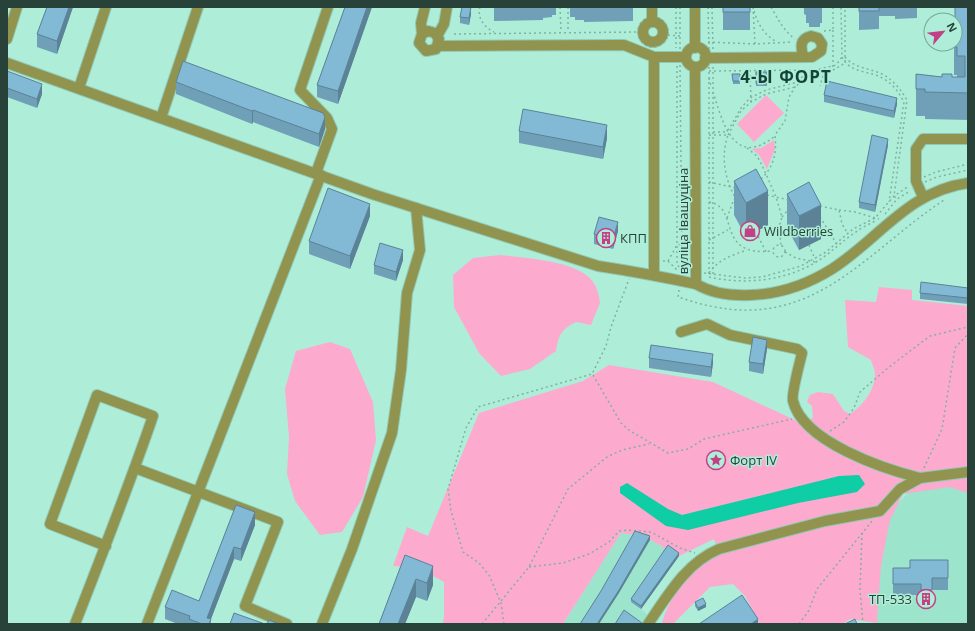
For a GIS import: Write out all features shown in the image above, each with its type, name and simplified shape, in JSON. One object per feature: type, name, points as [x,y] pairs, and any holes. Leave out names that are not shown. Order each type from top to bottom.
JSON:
[{"type":"street","points":[[7,39],[17,7]]},
{"type":"street","points":[[79,88],[106,7]]},
{"type":"street","points":[[161,118],[198,7]]},
{"type":"street","points":[[147,624],[318,174],[332,129],[327,118],[300,90],[328,7]]},
{"type":"street","points":[[425,7],[421,23],[422,34],[419,43],[423,49],[433,50],[444,24],[447,7]]},
{"type":"street","points":[[695,7],[696,48]]},
{"type":"street","points":[[422,34],[432,32],[443,47],[624,45],[654,57],[681,56],[688,50],[696,48],[702,50],[710,58]]},
{"type":"street","points":[[681,56],[688,64],[695,68],[702,65],[710,58],[802,57]]},
{"type":"street","points":[[654,57],[654,274]]},
{"type":"street","points":[[7,63],[416,208],[598,266],[621,269],[631,273],[654,274],[696,284]]},
{"type":"street","name":"вуліца Івашуціна","points":[[695,68],[696,284],[712,292],[739,295],[762,294],[790,288],[811,280],[832,269],[923,197],[944,189],[968,183]]},
{"type":"street","points":[[923,197],[917,183],[916,149],[923,139],[968,139]]},
{"type":"street","points":[[322,624],[352,548],[392,433],[401,370],[407,293],[420,250],[416,208]]},
{"type":"street","points":[[681,332],[708,324],[730,335],[797,349],[802,353],[792,400],[800,417],[821,435],[855,456],[890,470],[920,478]]},
{"type":"street","points":[[75,624],[106,546],[135,468],[152,416],[97,395],[50,524],[106,546]]},
{"type":"street","points":[[135,468],[278,522],[245,606],[287,624]]},
{"type":"street","points":[[648,624],[680,579],[691,566],[704,556],[719,549],[825,521],[880,511],[900,489],[920,478],[968,472]]},
{"type":"path","points":[[480,7],[478,13],[482,23],[488,30],[495,33]]},
{"type":"path","points":[[560,7],[561,32]]},
{"type":"path","points":[[568,7],[568,32]]},
{"type":"path","points":[[676,7],[676,35],[681,56],[677,265],[682,269]]},
{"type":"path","points":[[654,261],[668,261],[682,273],[680,7]]},
{"type":"path","points":[[708,7],[708,42],[713,71],[713,274]]},
{"type":"path","points":[[712,7],[713,43],[708,72],[712,89],[728,135]]},
{"type":"path","points":[[754,7],[755,44]]},
{"type":"path","points":[[708,42],[755,44],[799,42],[788,34],[771,7]]},
{"type":"path","points":[[833,7],[833,70]]},
{"type":"path","points":[[842,7],[842,57],[845,63],[849,67],[883,78],[897,89],[904,102],[889,203]]},
{"type":"path","points":[[845,7],[845,63]]},
{"type":"path","points":[[754,11],[758,24],[764,32],[778,43]]},
{"type":"path","points":[[652,15],[663,21],[667,28],[668,35],[662,44],[650,47],[643,43],[638,32],[644,21],[652,15]]},
{"type":"path","points":[[818,31],[833,30]]},
{"type":"path","points":[[454,34],[638,32]]},
{"type":"path","points":[[668,35],[680,36]]},
{"type":"path","points":[[708,72],[750,70],[816,70],[833,67],[842,57]]},
{"type":"path","points":[[845,57],[851,64],[884,75],[898,86],[907,100],[894,196],[896,200]]},
{"type":"path","points":[[747,148],[758,146],[775,135],[785,121],[789,97],[795,87],[809,76],[833,70],[845,63]]},
{"type":"path","points":[[750,70],[751,102]]},
{"type":"path","points":[[709,135],[727,130],[741,108],[750,98],[766,90],[794,83],[806,74],[816,70],[824,72]]},
{"type":"path","points":[[820,86],[824,72]]},
{"type":"path","points":[[709,76],[709,277],[745,281],[762,280],[795,272],[816,262],[838,247],[850,236],[879,219],[896,200],[917,183],[968,170]]},
{"type":"path","points":[[794,83],[795,87]]},
{"type":"path","points":[[735,197],[729,186],[724,161],[725,145],[728,135],[741,111],[751,102],[766,94],[795,87]]},
{"type":"path","points":[[713,133],[728,135],[757,156],[776,197],[782,217]]},
{"type":"path","points":[[758,181],[766,175],[774,162],[777,147],[775,135]]},
{"type":"path","points":[[709,273],[744,278],[762,277],[787,271],[811,262],[848,234],[875,218],[894,196],[936,172],[968,164]]},
{"type":"path","points":[[709,182],[736,188]]},
{"type":"path","points":[[727,218],[735,197],[739,194]]},
{"type":"path","points":[[762,194],[795,202]]},
{"type":"path","points":[[680,281],[678,297],[710,307],[738,310],[789,304],[812,296],[836,283],[946,198]]},
{"type":"path","points":[[709,202],[713,202],[721,209],[727,218],[733,239],[748,250]]},
{"type":"path","points":[[814,205],[855,212],[879,219]]},
{"type":"path","points":[[792,207],[782,217],[779,227],[781,245],[785,252],[796,258],[816,262]]},
{"type":"path","points":[[839,210],[842,224],[850,236]]},
{"type":"path","points":[[817,211],[838,247]]},
{"type":"path","points":[[709,240],[729,229]]},
{"type":"path","points":[[756,232],[766,252]]},
{"type":"path","points":[[668,261],[677,245],[682,244]]},
{"type":"path","points":[[709,273],[713,267],[727,257],[748,250],[766,252],[772,251],[775,246],[781,245]]},
{"type":"path","points":[[808,245],[816,262]]},
{"type":"path","points":[[772,251],[774,256],[780,258],[785,252]]},
{"type":"path","points":[[504,624],[501,603],[489,575],[479,563],[463,552],[452,511],[448,489],[466,428],[478,407],[592,374],[606,346],[611,327],[631,273]]},
{"type":"path","points":[[821,435],[844,422],[854,408],[860,392],[889,367],[930,336],[968,326]]},
{"type":"path","points":[[920,478],[942,429],[955,348],[968,334]]},
{"type":"path","points":[[592,374],[621,423],[649,444],[668,453],[688,449],[704,439],[800,417]]},
{"type":"path","points":[[482,624],[501,603],[529,567],[568,489],[607,457],[622,450],[649,444]]},
{"type":"path","points":[[798,624],[808,612],[817,589],[880,511]]},
{"type":"path","points":[[529,567],[563,563],[589,554],[609,542],[619,531],[628,530],[651,532],[680,548],[704,556]]},
{"type":"path","points":[[862,533],[860,590],[863,624]]},
{"type":"shaded area","points":[[766,95],[784,113],[754,142],[737,124]]},
{"type":"shaded area","points":[[774,140],[775,149],[767,169],[759,155],[752,149],[761,148]]},
{"type":"shaded area","points":[[500,255],[537,259],[566,265],[578,270],[588,277],[595,285],[598,291],[600,303],[591,325],[576,322],[564,330],[558,340],[556,351],[530,369],[501,376],[479,353],[454,307],[453,275],[473,258]]},
{"type":"shaded area","points":[[879,287],[912,290],[912,300],[968,306],[968,493],[949,487],[903,494],[890,520],[881,566],[877,623],[850,619],[843,624],[760,624],[745,596],[733,584],[710,587],[674,623],[662,623],[677,591],[700,564],[717,548],[714,539],[679,556],[644,536],[621,533],[563,624],[443,624],[444,582],[418,568],[393,566],[407,527],[428,536],[479,413],[583,381],[609,365],[713,382],[797,421],[805,421],[813,418],[812,406],[807,402],[810,395],[818,392],[833,394],[844,411],[850,414],[864,402],[871,391],[875,378],[875,372],[871,360],[848,347],[845,300],[876,302]]},
{"type":"shaded area","points":[[330,342],[350,349],[373,402],[376,440],[363,497],[342,532],[320,535],[295,501],[287,474],[289,437],[285,389],[296,351]]},
{"type":"shaded area","points":[[859,475],[865,484],[857,492],[798,503],[688,530],[666,526],[620,493],[620,487],[627,483],[668,509],[682,515],[839,476]]},
{"type":"shaded area","points":[[968,483],[968,624],[877,623],[882,523],[909,491]]},
{"type":"shaded area","points":[[621,533],[644,536],[679,556],[641,609],[657,623],[563,624]]},
{"type":"building","points":[[47,7],[69,7],[57,41],[37,34]]},
{"type":"building","points":[[345,7],[367,7],[338,91],[317,85]]},
{"type":"building","points":[[462,7],[471,7],[469,18],[460,17]]},
{"type":"building","points":[[723,7],[750,7],[750,12],[723,12]]},
{"type":"building","points":[[859,7],[879,7],[879,11],[859,11]]},
{"type":"building","points":[[955,7],[968,7],[968,93],[925,92],[925,89],[916,89],[916,74],[942,77],[942,74],[952,74],[952,77],[965,77],[965,56],[957,56],[957,52],[963,52],[963,12],[955,12]]},
{"type":"building","points":[[183,61],[323,113],[325,117],[319,134],[253,110],[252,111],[176,82]]},
{"type":"building","points":[[7,71],[42,84],[37,99],[7,88]]},
{"type":"building","points":[[756,72],[767,72],[767,83],[756,83]]},
{"type":"building","points":[[732,74],[740,74],[740,81],[733,81]]},
{"type":"building","points":[[827,81],[897,98],[894,111],[824,95]]},
{"type":"building","points":[[523,109],[607,125],[603,147],[519,131]]},
{"type":"building","points":[[872,135],[888,139],[875,205],[859,202]]},
{"type":"building","points":[[756,169],[768,191],[746,203],[734,181]]},
{"type":"building","points":[[809,182],[821,205],[799,216],[787,194]]},
{"type":"building","points":[[328,188],[370,204],[350,256],[309,241]]},
{"type":"building","points":[[599,217],[618,222],[613,239],[594,234]]},
{"type":"building","points":[[380,243],[403,250],[396,272],[374,265]]},
{"type":"building","points":[[921,282],[968,288],[968,298],[920,293]]},
{"type":"building","points":[[753,337],[767,340],[763,364],[749,362]]},
{"type":"building","points":[[651,345],[713,354],[711,367],[649,358]]},
{"type":"building","points":[[236,505],[255,512],[241,549],[234,547],[207,618],[211,619],[209,624],[202,624],[189,619],[190,616],[165,607],[172,590],[199,601]]},
{"type":"building","points":[[635,531],[650,536],[619,590],[597,624],[580,624],[601,591]]},
{"type":"building","points":[[668,545],[679,553],[641,606],[631,599]]},
{"type":"building","points":[[405,555],[433,566],[427,583],[416,579],[398,624],[379,624]]},
{"type":"building","points":[[910,560],[948,560],[948,578],[932,578],[932,590],[921,590],[921,584],[893,584],[893,568],[910,568]]},
{"type":"building","points":[[742,595],[758,619],[751,624],[699,624]]},
{"type":"building","points":[[703,598],[706,604],[698,608],[695,602]]},
{"type":"building","points":[[624,610],[642,623],[615,624]]},
{"type":"building","points":[[234,613],[265,624],[230,624]]},
{"type":"building","points":[[855,619],[857,624],[845,624]]},
{"type":"building","points":[[269,620],[279,624],[267,624]]},
{"type":"place","name":"Wildberries","points":[[750,231]]},
{"type":"place","name":"КПП","points":[[606,238]]},
{"type":"place","name":"Форт IV","points":[[716,460]]},
{"type":"place","name":"ТП-533","points":[[926,599]]},
{"type":"district","name":"4-Ы ФОРТ","points":[[786,76]]}]
